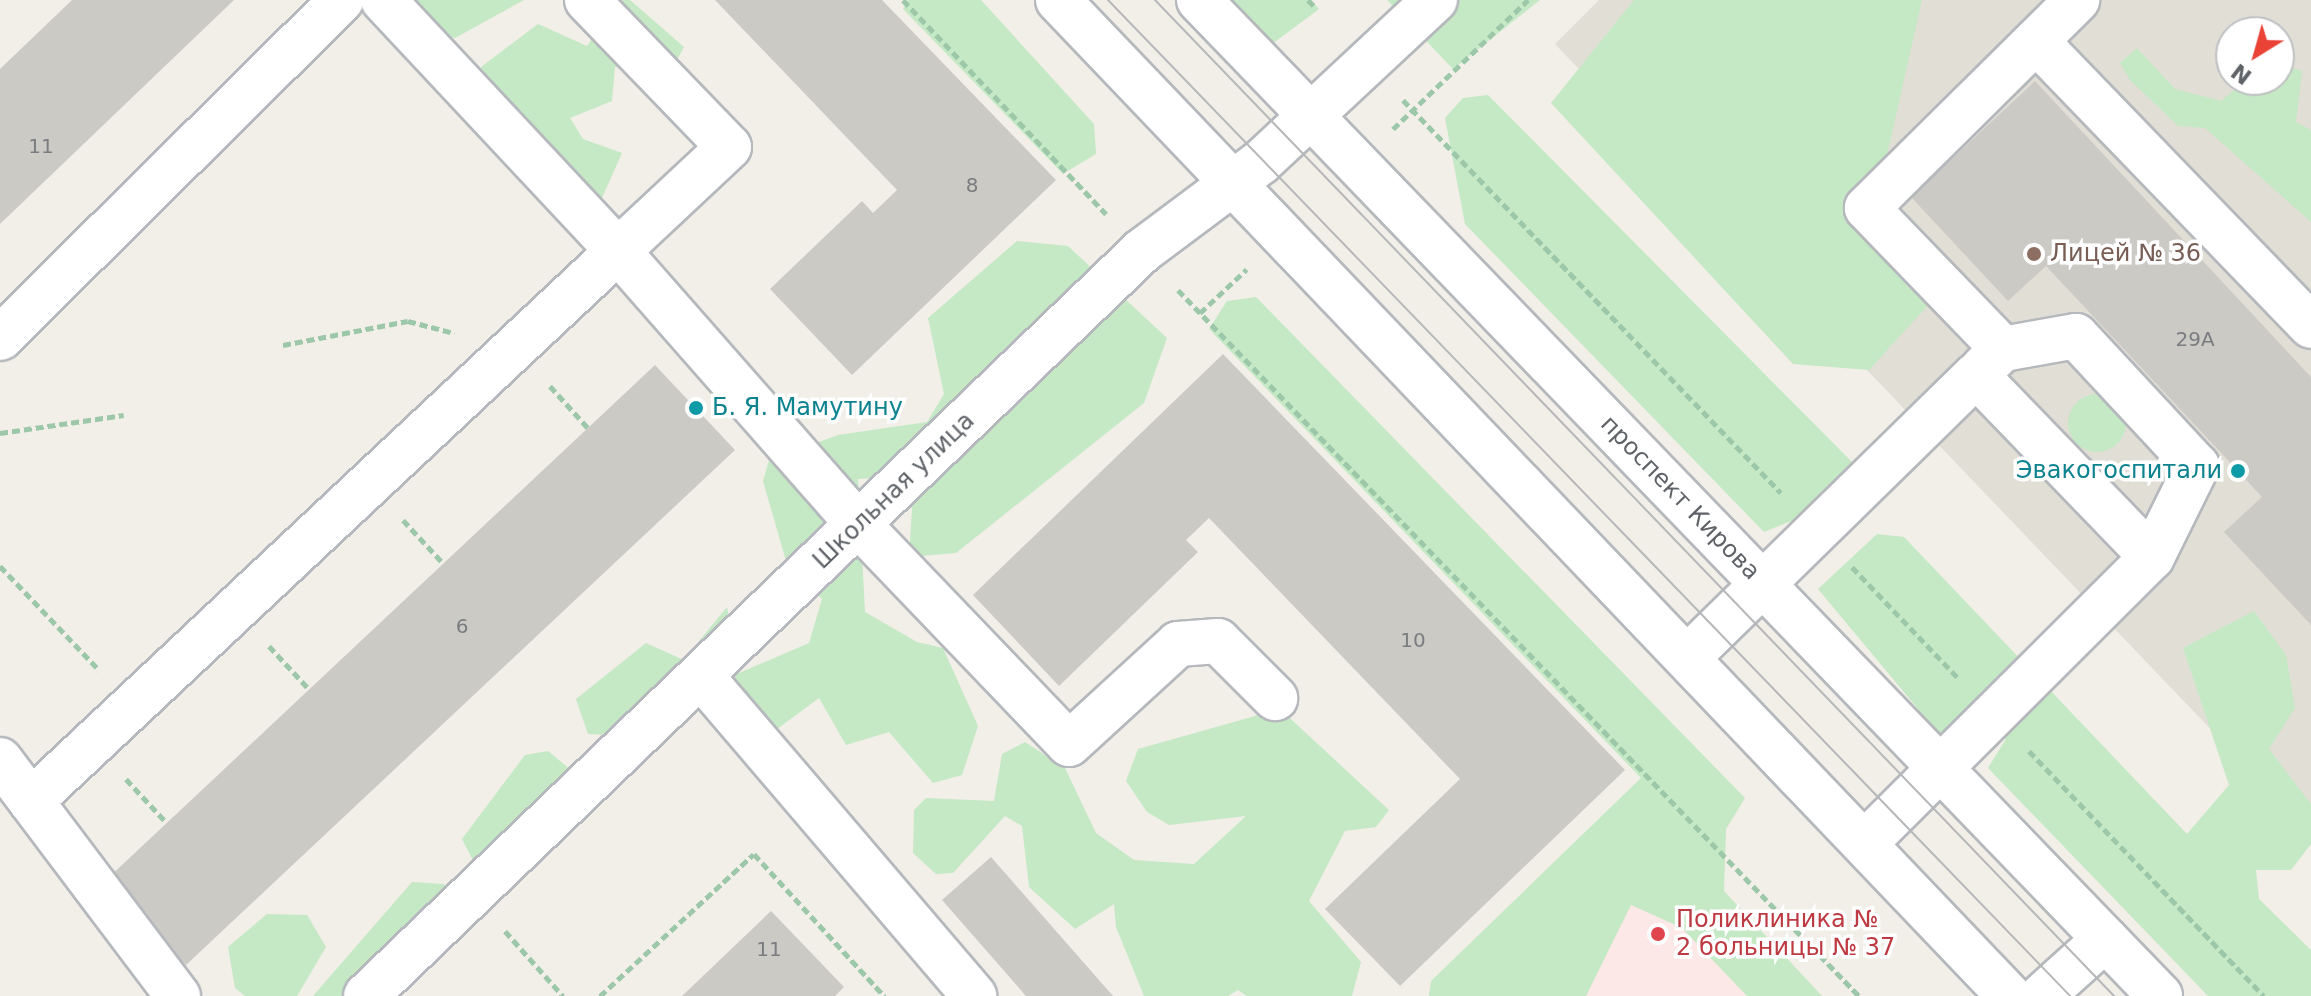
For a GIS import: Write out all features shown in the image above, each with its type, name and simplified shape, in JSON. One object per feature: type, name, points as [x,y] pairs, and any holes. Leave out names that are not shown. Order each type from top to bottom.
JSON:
[{"type":"street","points":[[0,338],[341,0]]},
{"type":"street","points":[[383,0],[618,251],[859,525],[1069,744],[1178,644],[1218,641],[1275,698]]},
{"type":"street","points":[[31,801],[729,147],[587,0]]},
{"type":"street","points":[[1058,0],[2009,996]]},
{"type":"street","name":"проспект Кирова","points":[[1199,0],[2160,996]]},
{"type":"street","name":"Школьная улица","points":[[366,996],[1142,251],[1233,182],[1310,116],[1435,0]]},
{"type":"street","points":[[2077,0],[1867,208],[2152,557]]},
{"type":"street","points":[[2036,41],[2311,326]]},
{"type":"street","points":[[1687,658],[1990,362],[2076,336],[2197,466],[2152,557],[1865,843]]},
{"type":"street","points":[[701,676],[974,996]]},
{"type":"street","points":[[0,760],[178,996]]},
{"type":"street","points":[[2042,996],[2105,939]]},
{"type":"path","points":[[903,0],[1111,220]]},
{"type":"path","points":[[1308,0],[1315,7]]},
{"type":"path","points":[[1386,137],[1528,0]]},
{"type":"path","points":[[1200,313],[1247,268]]},
{"type":"path","points":[[1172,283],[1859,996]]},
{"type":"path","points":[[283,345],[408,321],[514,348]]},
{"type":"path","points":[[0,433],[124,415]]},
{"type":"path","points":[[0,566],[133,705]]},
{"type":"path","points":[[600,996],[754,854],[884,996]]},
{"type":"path","points":[[472,894],[563,996]]},
{"type":"shaded area","name":"Лицей № 36","points":[[1599,0],[2311,0],[2311,834],[1555,44]]},
{"type":"shaded area","name":"Поликлиника № 2 больницы № 37","points":[[1664,873],[1778,996],[1528,996]]},
{"type":"green space","points":[[410,0],[524,0],[455,38],[425,32]]},
{"type":"green space","points":[[620,0],[630,0],[684,47],[672,69],[615,67],[612,101],[570,118],[583,139],[622,153],[592,220],[486,110],[481,67],[538,24],[587,46]]},
{"type":"green space","points":[[908,0],[981,0],[1094,124],[1096,154],[1063,174],[903,9]]},
{"type":"green space","points":[[1230,0],[1311,0],[1319,9],[1272,44]]},
{"type":"green space","points":[[1387,0],[1540,0],[1453,69]]},
{"type":"green space","points":[[1634,0],[1922,0],[1872,222],[1940,292],[1869,370],[1793,364],[1551,103]]},
{"type":"green space","points":[[2137,48],[2175,89],[2221,101],[2227,96],[2295,96],[2295,69],[2302,71],[2296,122],[2311,130],[2311,222],[2205,128],[2178,126],[2130,80],[2120,63]]},
{"type":"green space","points":[[1488,95],[1852,462],[1836,503],[1764,532],[1465,224],[1445,118],[1463,98]]},
{"type":"green space","points":[[1017,241],[1068,246],[1167,338],[1144,403],[956,553],[909,557],[912,509],[892,477],[858,479],[865,612],[917,642],[943,648],[978,726],[962,775],[933,783],[889,732],[846,745],[819,698],[769,735],[716,707],[699,641],[727,607],[739,673],[809,643],[822,599],[786,561],[763,481],[769,460],[838,435],[927,422],[944,394],[928,318]]},
{"type":"green space","points":[[1256,297],[1745,798],[1726,829],[1724,891],[1822,996],[1747,996],[1682,928],[1631,905],[1586,996],[1429,996],[1431,981],[1641,778],[1209,329],[1227,301]]},
{"type":"green space","points":[[2097,394],[2118,402],[2126,423],[2118,444],[2097,452],[2076,444],[2068,423],[2076,402]]},
{"type":"green space","points":[[1877,534],[1904,537],[2187,834],[2229,785],[2183,648],[2254,611],[2286,655],[2295,708],[2269,749],[2311,804],[2311,844],[2291,870],[2256,870],[2259,899],[2311,950],[2311,996],[2208,996],[1988,768],[2006,739],[1943,739],[1818,589]]},
{"type":"green space","points":[[646,643],[686,661],[629,736],[588,734],[576,699]]},
{"type":"green space","points":[[1280,709],[1389,810],[1376,827],[1345,831],[1309,901],[1361,962],[1352,996],[1247,996],[1238,990],[1228,996],[1144,996],[1116,927],[1114,904],[1075,929],[1029,887],[1022,826],[1005,816],[953,873],[936,874],[913,853],[914,810],[926,798],[994,801],[1002,754],[1025,742],[1065,768],[1096,833],[1134,860],[1194,864],[1246,816],[1169,825],[1147,812],[1126,781],[1138,749]]},
{"type":"green space","points":[[548,751],[572,771],[479,872],[462,839],[525,755]]},
{"type":"green space","points":[[412,882],[444,884],[450,908],[357,996],[313,996]]},
{"type":"green space","points":[[267,914],[307,915],[326,947],[297,996],[245,996],[235,988],[228,947]]},
{"type":"building","points":[[72,0],[234,0],[0,224],[0,69]]},
{"type":"building","points":[[715,0],[882,0],[1056,180],[852,375],[770,289],[862,201],[873,213],[897,190]]},
{"type":"building","points":[[2035,81],[2311,377],[2311,625],[2224,532],[2262,497],[2238,471],[2046,266],[2008,301],[1911,197]]},
{"type":"building","points":[[1223,354],[1625,770],[1400,986],[1325,909],[1460,779],[1209,518],[1186,540],[1198,552],[1059,686],[973,595]]},
{"type":"building","points":[[655,365],[735,450],[186,965],[106,880]]},
{"type":"building","points":[[991,857],[1113,996],[1026,996],[942,900]]},
{"type":"building","points":[[771,911],[844,987],[835,996],[682,996]]},
{"type":"tram line","points":[[1108,0],[2070,996]]},
{"type":"tram line","points":[[1155,0],[2114,996]]},
{"type":"place","name":"Лицей № 36","points":[[2034,254]]},
{"type":"place","name":"Б. Я. Мамутину","points":[[696,408]]},
{"type":"place","name":"Эвакогоспитали","points":[[2238,471]]},
{"type":"place","name":"Поликлиника № 2 больницы № 37","points":[[1658,934]]}]
